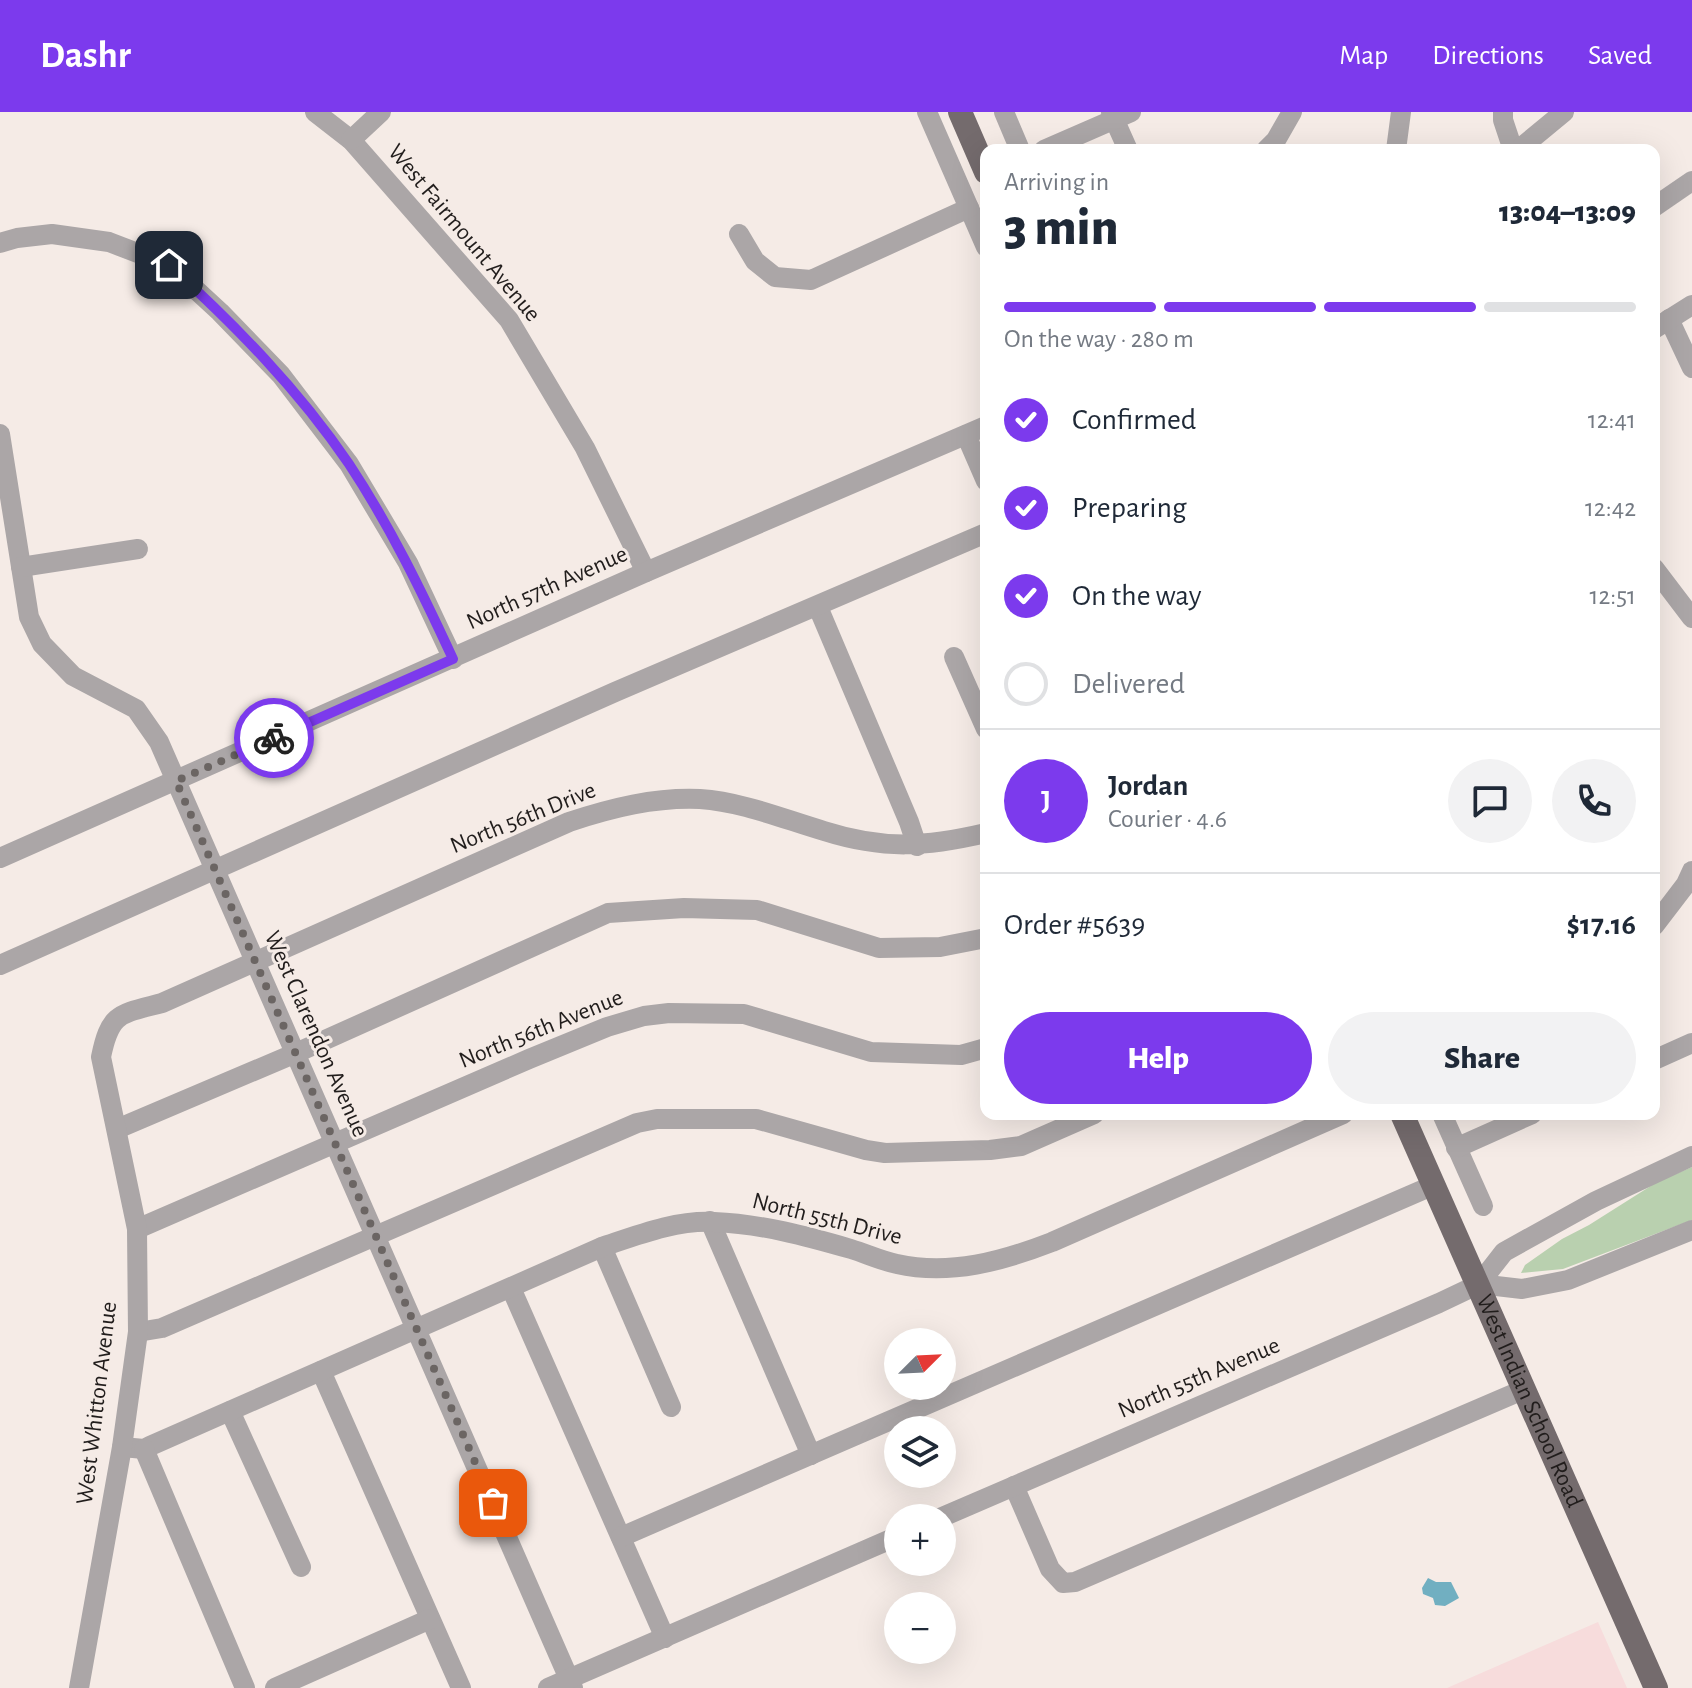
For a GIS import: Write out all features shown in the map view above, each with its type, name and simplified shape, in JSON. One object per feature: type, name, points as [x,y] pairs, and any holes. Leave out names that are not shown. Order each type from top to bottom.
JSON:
[{"type":"main road","points":[[960,112],[980,158]]},
{"type":"main road","name":"West Indian School Road","points":[[1405,1120],[1656,1688]]},
{"type":"street","name":"West Fairmount Avenue","points":[[315,112],[351,140],[509,320],[585,448],[646,572]]},
{"type":"street","points":[[351,140],[381,112]]},
{"type":"street","points":[[927,112],[980,233]]},
{"type":"street","points":[[1004,112],[1017,144]]},
{"type":"street","points":[[1272,144],[1292,112]]},
{"type":"street","points":[[1397,144],[1401,112]]},
{"type":"street","points":[[1503,112],[1503,120],[1513,144]]},
{"type":"street","points":[[1524,144],[1564,112]]},
{"type":"street","points":[[1056,144],[1119,114],[1126,144]]},
{"type":"street","points":[[1660,203],[1692,181]]},
{"type":"street","points":[[739,234],[755,261],[775,277],[811,280],[969,208]]},
{"type":"street","points":[[0,243],[52,234],[109,242],[169,265],[281,375],[349,464],[408,563],[453,659]]},
{"type":"street","points":[[1692,305],[1662,324],[1692,368]]},
{"type":"street","name":"North 57th Avenue","points":[[0,858],[646,572],[980,429]]},
{"type":"street","name":"West Clarendon Avenue","points":[[0,434],[29,617],[42,644],[73,676],[136,709],[159,742],[571,1683]]},
{"type":"street","points":[[966,435],[980,467]]},
{"type":"street","points":[[0,965],[615,692],[980,536]]},
{"type":"street","points":[[21,567],[138,549]]},
{"type":"street","points":[[1660,576],[1692,618]]},
{"type":"street","points":[[818,607],[917,846]]},
{"type":"street","points":[[954,657],[980,716]]},
{"type":"street","name":"North 56th Drive","points":[[106,1030],[120,1016],[162,1003],[569,822],[602,811],[666,799],[702,799],[735,804],[852,838],[917,846],[980,834]]},
{"type":"street","points":[[1660,918],[1690,880]]},
{"type":"street","points":[[117,1129],[296,1053],[608,913],[684,908],[757,910],[879,948],[940,947],[980,939]]},
{"type":"street","name":"North 56th Avenue","points":[[137,1229],[529,1059],[607,1027],[644,1016],[669,1013],[744,1014],[871,1052],[961,1055],[980,1050]]},
{"type":"street","name":"West Whitton Avenue","points":[[79,1688],[122,1447],[138,1332],[137,1229],[101,1057],[106,1030]]},
{"type":"street","points":[[1660,1057],[1692,1043]]},
{"type":"street","points":[[138,1332],[162,1328],[618,1130],[657,1119],[756,1119],[885,1153],[990,1150],[1021,1146],[1080,1120]]},
{"type":"street","name":"North 55th Drive","points":[[122,1447],[144,1449],[602,1247],[661,1228],[710,1221],[768,1227],[898,1265],[940,1268],[981,1265],[1052,1242],[1329,1120]]},
{"type":"street","points":[[1444,1120],[1483,1206]]},
{"type":"street","points":[[1456,1148],[1519,1120]]},
{"type":"street","name":"North 55th Avenue","points":[[956,1511],[1479,1284],[1504,1252],[1596,1201],[1692,1156]]},
{"type":"street","points":[[621,1537],[1434,1185]]},
{"type":"street","points":[[710,1221],[811,1455]]},
{"type":"street","points":[[1479,1284],[1522,1289],[1568,1280],[1692,1230]]},
{"type":"street","points":[[602,1247],[671,1407]]},
{"type":"street","points":[[511,1288],[665,1638]]},
{"type":"street","points":[[321,1371],[461,1688]]},
{"type":"street","points":[[1014,1486],[1050,1569],[1063,1583],[1075,1582],[1525,1389]]},
{"type":"street","points":[[230,1411],[301,1567]]},
{"type":"street","points":[[144,1449],[245,1688]]},
{"type":"street","points":[[548,1688],[571,1683],[665,1638],[884,1542]]},
{"type":"street","points":[[275,1688],[430,1619]]},
{"type":"shaded area","points":[[1598,1622],[1627,1688],[1447,1688]]},
{"type":"green space","points":[[1692,1167],[1692,1220],[1563,1269],[1521,1273],[1525,1265],[1562,1239],[1657,1182]]},
{"type":"water","points":[[1428,1578],[1436,1582],[1451,1582],[1459,1598],[1445,1606],[1435,1605],[1433,1598],[1423,1594],[1422,1588]]},
{"type":"way so far","points":[[274,738],[176,781],[493,1503]]},
{"type":"route","points":[[169,265],[281,375],[349,464],[408,563],[453,659],[274,738]]}]
